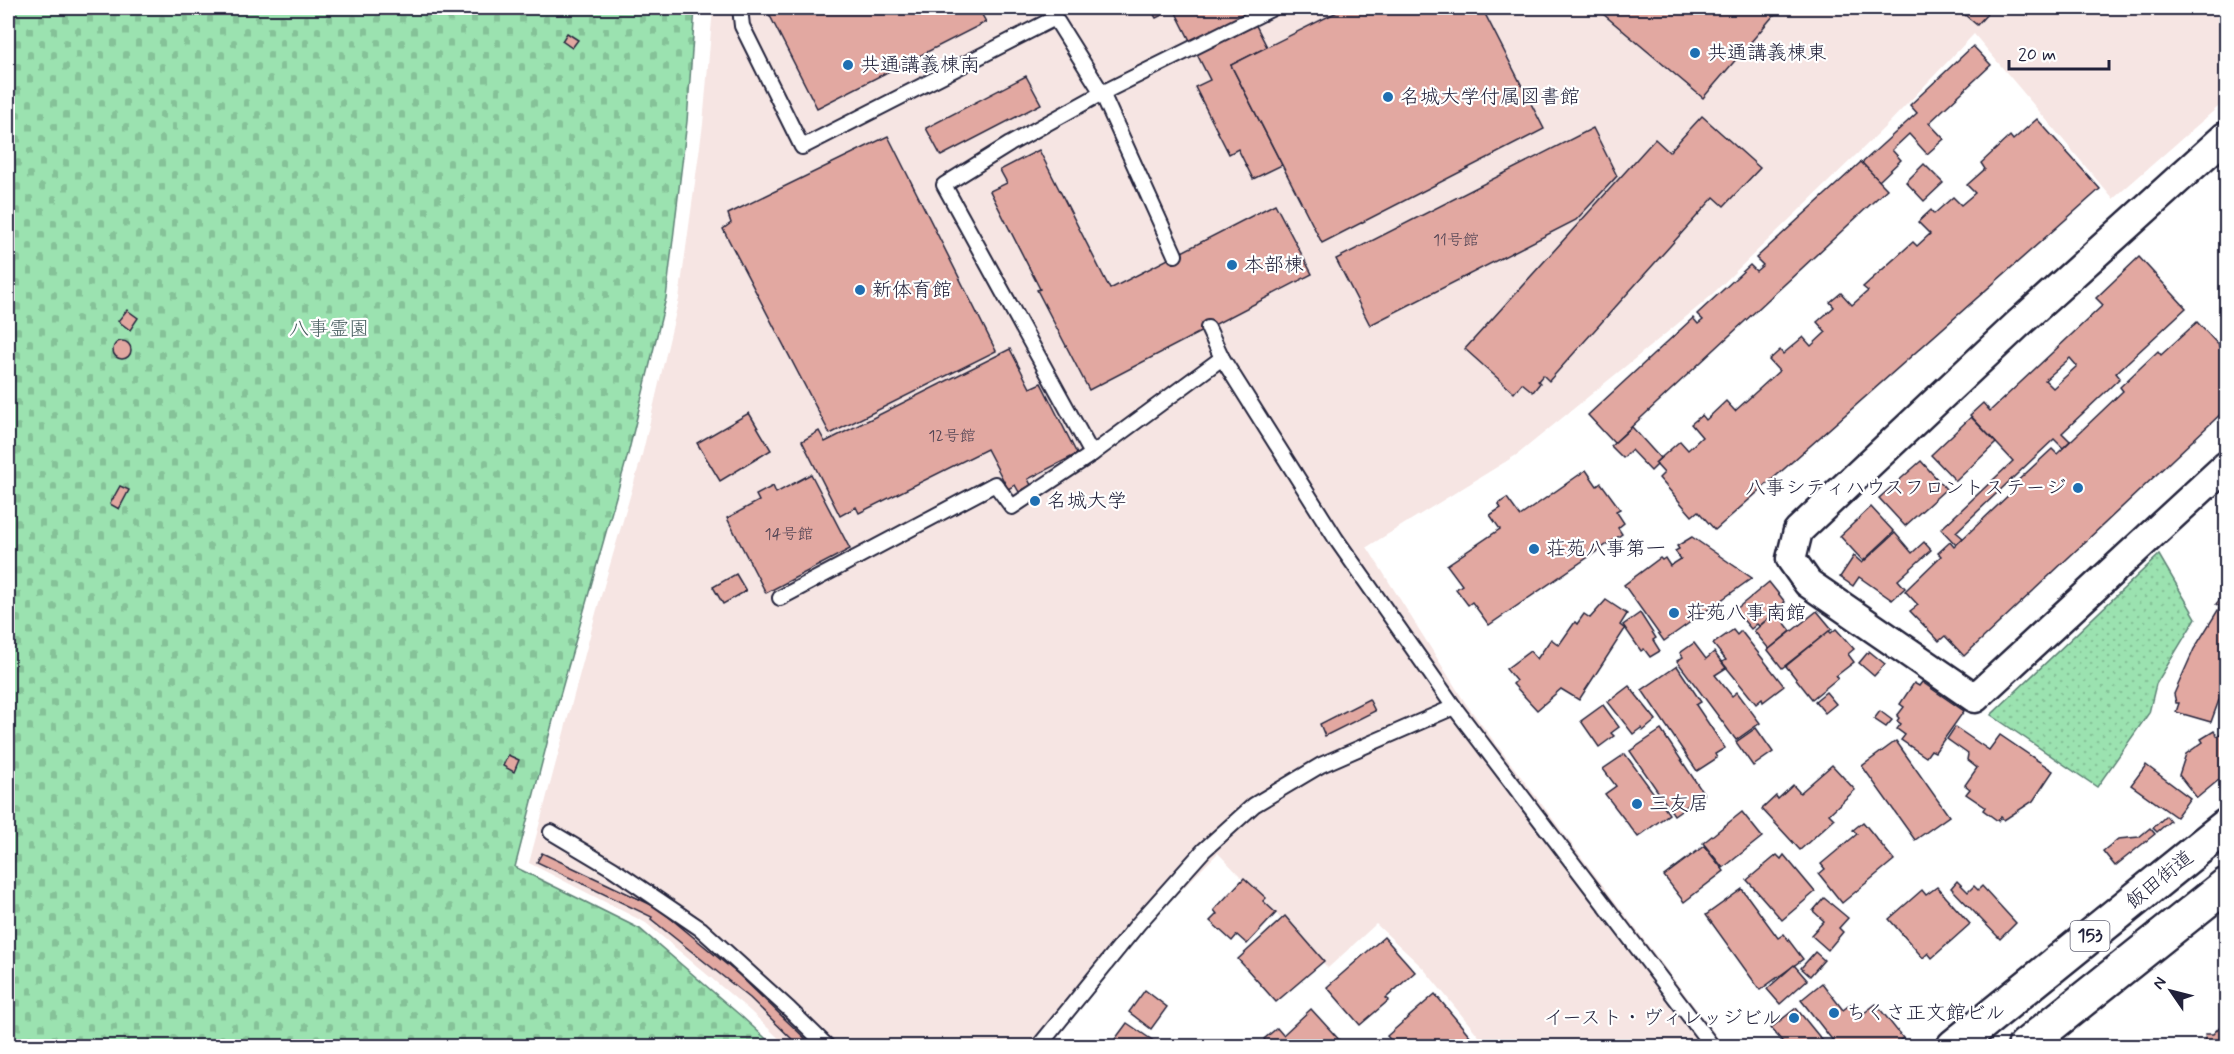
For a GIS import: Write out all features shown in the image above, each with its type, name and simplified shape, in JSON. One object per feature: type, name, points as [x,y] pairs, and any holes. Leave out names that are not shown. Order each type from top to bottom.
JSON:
[{"type":"highway","name":"飯田街道","points":[[1954,1047],[2226,826]]},
{"type":"highway","name":"153","points":[[2037,1044],[2226,885]]},
{"type":"street","points":[[2226,136],[2017,325],[1798,531],[1791,559],[1808,583],[1975,698],[2226,466]]},
{"type":"lane","points":[[740,8],[742,26],[802,147],[1055,18],[1102,93],[1175,255]]},
{"type":"lane","points":[[1092,454],[944,185],[1010,144],[1102,93],[1273,8]]},
{"type":"lane","points":[[1208,328],[1222,358],[1335,539],[1454,707],[1712,1047]]},
{"type":"lane","points":[[780,598],[995,484],[1012,507],[1092,454],[1222,358]]},
{"type":"lane","points":[[1039,1047],[1138,924],[1204,850],[1254,805],[1321,765],[1454,707]]},
{"type":"lane","points":[[551,832],[613,869],[701,929],[827,1047]]},
{"type":"shaded area","name":"名城大学","points":[[713,8],[2226,8],[2226,100],[2113,199],[1974,34],[1886,126],[1703,303],[1518,454],[1367,547],[1466,704],[1724,1046],[1487,1046],[1423,968],[1376,924],[1328,968],[1218,853],[1143,928],[1051,1046],[787,1046],[749,1010],[646,923],[529,863],[596,613],[642,455],[679,299],[703,124]]},
{"type":"green space","name":"八事霊園","points":[[8,8],[695,8],[687,121],[666,298],[628,454],[552,724],[515,867],[640,929],[774,1046],[8,1046]]},
{"type":"green space","points":[[2159,555],[2196,618],[2156,684],[2149,713],[2097,787],[1991,715]]},
{"type":"building","name":"共通講義棟南","points":[[766,8],[992,8],[981,13],[986,22],[817,108]]},
{"type":"building","points":[[1150,8],[1247,8],[1267,47],[1231,65],[1282,165],[1253,179],[1238,149],[1229,154],[1195,87],[1210,80],[1174,9],[1156,18]]},
{"type":"building","name":"名城大学付属図書館","points":[[1345,8],[1482,8],[1544,129],[1322,243],[1231,65]]},
{"type":"building","name":"共通講義棟東","points":[[1596,8],[1780,8],[1703,98]]},
{"type":"building","points":[[1972,8],[1980,8],[1987,14],[1977,25],[1965,15]]},
{"type":"building","points":[[567,33],[578,40],[572,48],[562,41]]},
{"type":"building","points":[[1973,46],[1991,65],[1929,123],[1944,139],[1927,154],[1909,134],[1892,150],[1901,160],[1879,181],[1862,163],[1917,113],[1910,105]]},
{"type":"building","points":[[1026,76],[1041,104],[941,156],[926,128]]},
{"type":"building","points":[[1702,116],[1760,168],[1724,206],[1714,197],[1549,381],[1543,375],[1533,392],[1522,383],[1514,393],[1465,349],[1655,139],[1669,152]]},
{"type":"building","points":[[2037,119],[2100,189],[1715,530],[1698,511],[1692,516],[1659,478],[1664,473],[1655,463],[1680,441],[1688,450],[1702,437],[1691,424],[1702,415],[1706,420],[1726,401],[1735,411],[1779,371],[1769,360],[1780,350],[1783,354],[1803,337],[1811,346],[1826,332],[1817,322],[1834,307],[1830,302],[1841,293],[1852,305],[1868,291],[1863,287],[1913,242],[1917,246],[1930,234],[1918,222],[1931,210],[1934,214],[1953,197],[1961,205],[1975,193],[1967,185],[1985,169],[1981,163],[2010,136],[2013,140]]},
{"type":"building","points":[[1593,128],[1617,176],[1576,220],[1370,325],[1336,259]]},
{"type":"building","name":"新体育館","points":[[888,136],[996,351],[830,434],[723,229],[731,223],[728,214]]},
{"type":"building","name":"本部棟","points":[[1039,150],[1110,289],[1275,204],[1312,274],[1089,390],[1037,290],[1040,289],[990,191],[1007,183],[1000,170]]},
{"type":"building","points":[[1861,162],[1887,189],[1614,443],[1588,415],[1693,318],[1698,324],[1703,320],[1697,314],[1750,265],[1756,271],[1763,265],[1756,258]]},
{"type":"building","points":[[1924,164],[1943,183],[1924,201],[1906,182]]},
{"type":"building","points":[[2139,257],[2186,308],[2116,373],[2120,378],[2062,433],[2070,441],[2063,448],[2054,439],[1956,532],[1963,538],[1956,545],[1941,529],[2013,461],[1970,415],[1983,403],[1990,411],[2103,305],[2096,298]],"holes":[[[2070,358],[2077,366],[2053,388],[2045,380]]]},
{"type":"building","points":[[127,310],[138,318],[130,330],[118,321]]},
{"type":"building","name":"八事シティハウスフロントステージ","points":[[2197,322],[2226,353],[2226,409],[1964,656],[1945,636],[1939,641],[1910,611],[1918,605],[1905,591],[1941,556],[1938,553],[1950,542],[1954,547],[2015,489],[2012,486],[2052,449],[2057,454],[2123,391],[2120,387],[2158,351],[2161,355]]},
{"type":"building","points":[[122,341],[128,344],[131,350],[128,356],[122,359],[116,356],[113,350],[116,344]]},
{"type":"building","points":[[1010,349],[1030,388],[1041,383],[1077,454],[1028,479],[1031,485],[1019,492],[1015,485],[1008,489],[987,449],[859,513],[856,507],[840,516],[802,441],[819,431],[825,442]]},
{"type":"building","points":[[749,413],[771,450],[720,481],[697,443]]},
{"type":"building","points":[[1971,417],[1996,443],[1956,481],[1931,455]]},
{"type":"building","points":[[1632,427],[1660,458],[1651,471],[1631,450],[1623,458],[1611,446]]},
{"type":"building","points":[[1921,461],[1946,489],[1905,526],[1879,498]]},
{"type":"building","name":"荘苑八事第一","points":[[1586,470],[1597,486],[1601,483],[1620,509],[1616,511],[1624,523],[1618,528],[1622,534],[1489,625],[1472,602],[1468,605],[1456,589],[1462,585],[1447,565],[1500,529],[1490,515],[1501,508],[1498,504],[1507,498],[1520,516]]},
{"type":"building","points":[[811,474],[850,549],[766,593],[727,518],[759,501],[756,495],[773,486],[776,493]]},
{"type":"building","points":[[120,486],[129,490],[119,509],[110,504]]},
{"type":"building","points":[[1871,507],[1894,532],[1863,561],[1840,536]]},
{"type":"building","points":[[1895,533],[1912,553],[1924,542],[1931,550],[1898,580],[1905,588],[1892,600],[1859,577],[1853,586],[1840,577],[1854,556],[1862,563]]},
{"type":"building","name":"荘苑八事南館","points":[[1692,537],[1752,578],[1664,641],[1624,585],[1660,558],[1662,560],[1665,558],[1670,566],[1681,559],[1675,551],[1679,549],[1677,546]]},
{"type":"building","points":[[736,574],[746,591],[723,604],[713,587]]},
{"type":"building","points":[[1769,582],[1785,602],[1779,610],[1759,626],[1757,624],[1751,629],[1735,610]]},
{"type":"building","points":[[2226,591],[2226,681],[2211,722],[2176,712],[2179,703],[2176,703],[2174,694],[2194,649],[2220,607],[2216,604]]},
{"type":"building","points":[[1606,600],[1627,614],[1620,625],[1625,629],[1579,700],[1561,689],[1537,710],[1513,684],[1516,681],[1506,669],[1530,651],[1537,659],[1551,639],[1559,645],[1575,622],[1577,624],[1584,614],[1590,618]]},
{"type":"building","points":[[1817,611],[1832,629],[1782,668],[1768,650]]},
{"type":"building","points":[[1776,612],[1791,631],[1769,649],[1754,631]]},
{"type":"building","points":[[1640,613],[1656,638],[1653,640],[1660,651],[1650,657],[1644,649],[1641,651],[1623,625]]},
{"type":"building","points":[[1836,629],[1854,649],[1848,654],[1854,662],[1812,699],[1786,666],[1829,631],[1831,633]]},
{"type":"building","points":[[1733,630],[1737,635],[1741,631],[1784,686],[1763,702],[1762,699],[1756,704],[1722,662],[1726,660],[1713,644]]},
{"type":"building","points":[[1694,643],[1706,659],[1714,652],[1726,668],[1715,675],[1732,696],[1737,692],[1760,723],[1736,740],[1677,661],[1683,657],[1680,653]]},
{"type":"building","points":[[1869,651],[1885,664],[1874,676],[1859,663]]},
{"type":"building","points":[[1677,666],[1701,702],[1696,705],[1725,748],[1715,754],[1717,758],[1697,771],[1642,690]]},
{"type":"building","points":[[1922,682],[1964,711],[1935,752],[1931,750],[1926,757],[1901,740],[1905,735],[1897,729],[1901,724],[1897,721],[1899,718],[1897,716],[1904,707],[1900,704],[1914,683],[1919,686]]},
{"type":"building","points":[[1629,686],[1656,720],[1643,731],[1641,728],[1633,734],[1608,702]]},
{"type":"building","points":[[1826,692],[1836,704],[1825,713],[1815,701]]},
{"type":"building","points":[[1369,699],[1375,711],[1325,736],[1320,724]]},
{"type":"building","points":[[1603,705],[1619,727],[1611,733],[1614,736],[1599,747],[1581,721]]},
{"type":"building","points":[[1880,711],[1892,720],[1886,727],[1874,719]]},
{"type":"building","points":[[1955,727],[1989,750],[2000,735],[2053,771],[2033,801],[2004,820],[2001,817],[1998,821],[1983,810],[1985,807],[1966,794],[1970,789],[1965,785],[1977,768],[1967,760],[1968,754],[1947,739]]},
{"type":"building","points":[[1756,728],[1773,752],[1753,766],[1736,742]]},
{"type":"building","points":[[1661,730],[1704,794],[1674,815],[1630,751]]},
{"type":"building","points":[[2214,731],[2217,736],[2224,731],[2226,735],[2226,774],[2197,798],[2179,775],[2186,754],[2203,742],[2201,739]]},
{"type":"building","points":[[1896,741],[1949,816],[1915,840],[1862,766]]},
{"type":"building","name":"三友居","points":[[1625,754],[1669,814],[1638,837],[1605,794],[1616,786],[1603,769]]},
{"type":"building","points":[[508,755],[519,760],[514,772],[503,766]]},
{"type":"building","points":[[1832,765],[1855,790],[1829,814],[1834,819],[1800,850],[1762,809],[1776,796],[1778,799],[1793,785],[1800,793]]},
{"type":"building","points":[[2146,765],[2190,798],[2176,817],[2131,785]]},
{"type":"building","points":[[1742,812],[1762,837],[1723,868],[1703,843]]},
{"type":"building","points":[[2166,816],[2170,821],[2157,832],[2153,828]]},
{"type":"building","points":[[1863,822],[1894,860],[1842,903],[1819,874],[1825,869],[1821,864],[1857,834],[1853,830]]},
{"type":"building","points":[[2150,828],[2155,834],[2115,866],[2103,851],[2118,839],[2139,837]]},
{"type":"building","points":[[1704,846],[1724,871],[1684,902],[1664,876]]},
{"type":"building","points":[[542,853],[658,908],[738,974],[813,1046],[799,1046],[750,998],[651,919],[652,917],[537,862]]},
{"type":"building","points":[[1777,855],[1781,859],[1784,855],[1815,892],[1782,920],[1747,880]]},
{"type":"building","points":[[1244,878],[1266,898],[1263,901],[1276,913],[1247,944],[1237,935],[1232,941],[1210,921],[1217,914],[1214,910]]},
{"type":"building","points":[[1957,881],[1968,892],[1974,886],[1978,890],[1982,886],[2016,923],[2000,939],[1951,888]]},
{"type":"building","points":[[1937,887],[1970,924],[1932,958],[1928,953],[1923,958],[1889,919],[1922,890],[1926,895]]},
{"type":"building","points":[[1742,889],[1778,938],[1784,934],[1803,959],[1760,990],[1706,915]]},
{"type":"building","points":[[1824,898],[1848,918],[1839,928],[1843,932],[1828,950],[1811,935],[1824,921],[1813,911]]},
{"type":"building","points":[[1285,916],[1324,961],[1276,1002],[1238,959]]},
{"type":"building","points":[[1384,937],[1415,972],[1386,998],[1389,1000],[1360,1025],[1327,987]]},
{"type":"building","points":[[1815,952],[1824,960],[1810,976],[1801,968]]},
{"type":"building","points":[[1794,965],[1807,980],[1780,1004],[1767,989]]},
{"type":"building","name":"ちくさ正文館ビル","points":[[1822,983],[1843,1010],[1851,1004],[1860,1016],[1876,1004],[1903,1038],[1892,1046],[1837,1046],[1801,1000]]},
{"type":"building","points":[[1145,990],[1167,1007],[1151,1029],[1129,1012]]},
{"type":"building","points":[[1435,994],[1470,1036],[1457,1046],[1396,1046],[1387,1036]]},
{"type":"building","name":"イースト・ヴィレッジビル","points":[[1796,1008],[1827,1046],[1786,1046],[1771,1028]]},
{"type":"building","points":[[1311,1009],[1343,1044],[1339,1046],[1269,1046],[1264,1039],[1277,1028],[1283,1035]]},
{"type":"building","points":[[2226,1020],[2226,1046],[2200,1046],[2206,1041],[2205,1034],[2213,1034]]},
{"type":"building","points":[[1127,1023],[1161,1046],[1110,1046]]},
{"type":"place","name":"共通講義棟東","points":[[1695,53]]},
{"type":"place","name":"共通講義棟南","points":[[848,65]]},
{"type":"place","name":"名城大学付属図書館","points":[[1388,97]]},
{"type":"place","name":"本部棟","points":[[1232,265]]},
{"type":"place","name":"新体育館","points":[[860,290]]},
{"type":"place","name":"八事シティハウスフロントステージ","points":[[2078,488]]},
{"type":"place","name":"名城大学","points":[[1035,501]]},
{"type":"place","name":"荘苑八事第一","points":[[1534,549]]},
{"type":"place","name":"荘苑八事南館","points":[[1674,613]]},
{"type":"place","name":"三友居","points":[[1637,804]]},
{"type":"place","name":"ちくさ正文館ビル","points":[[1834,1013]]},
{"type":"place","name":"イースト・ヴィレッジビル","points":[[1794,1018]]}]
